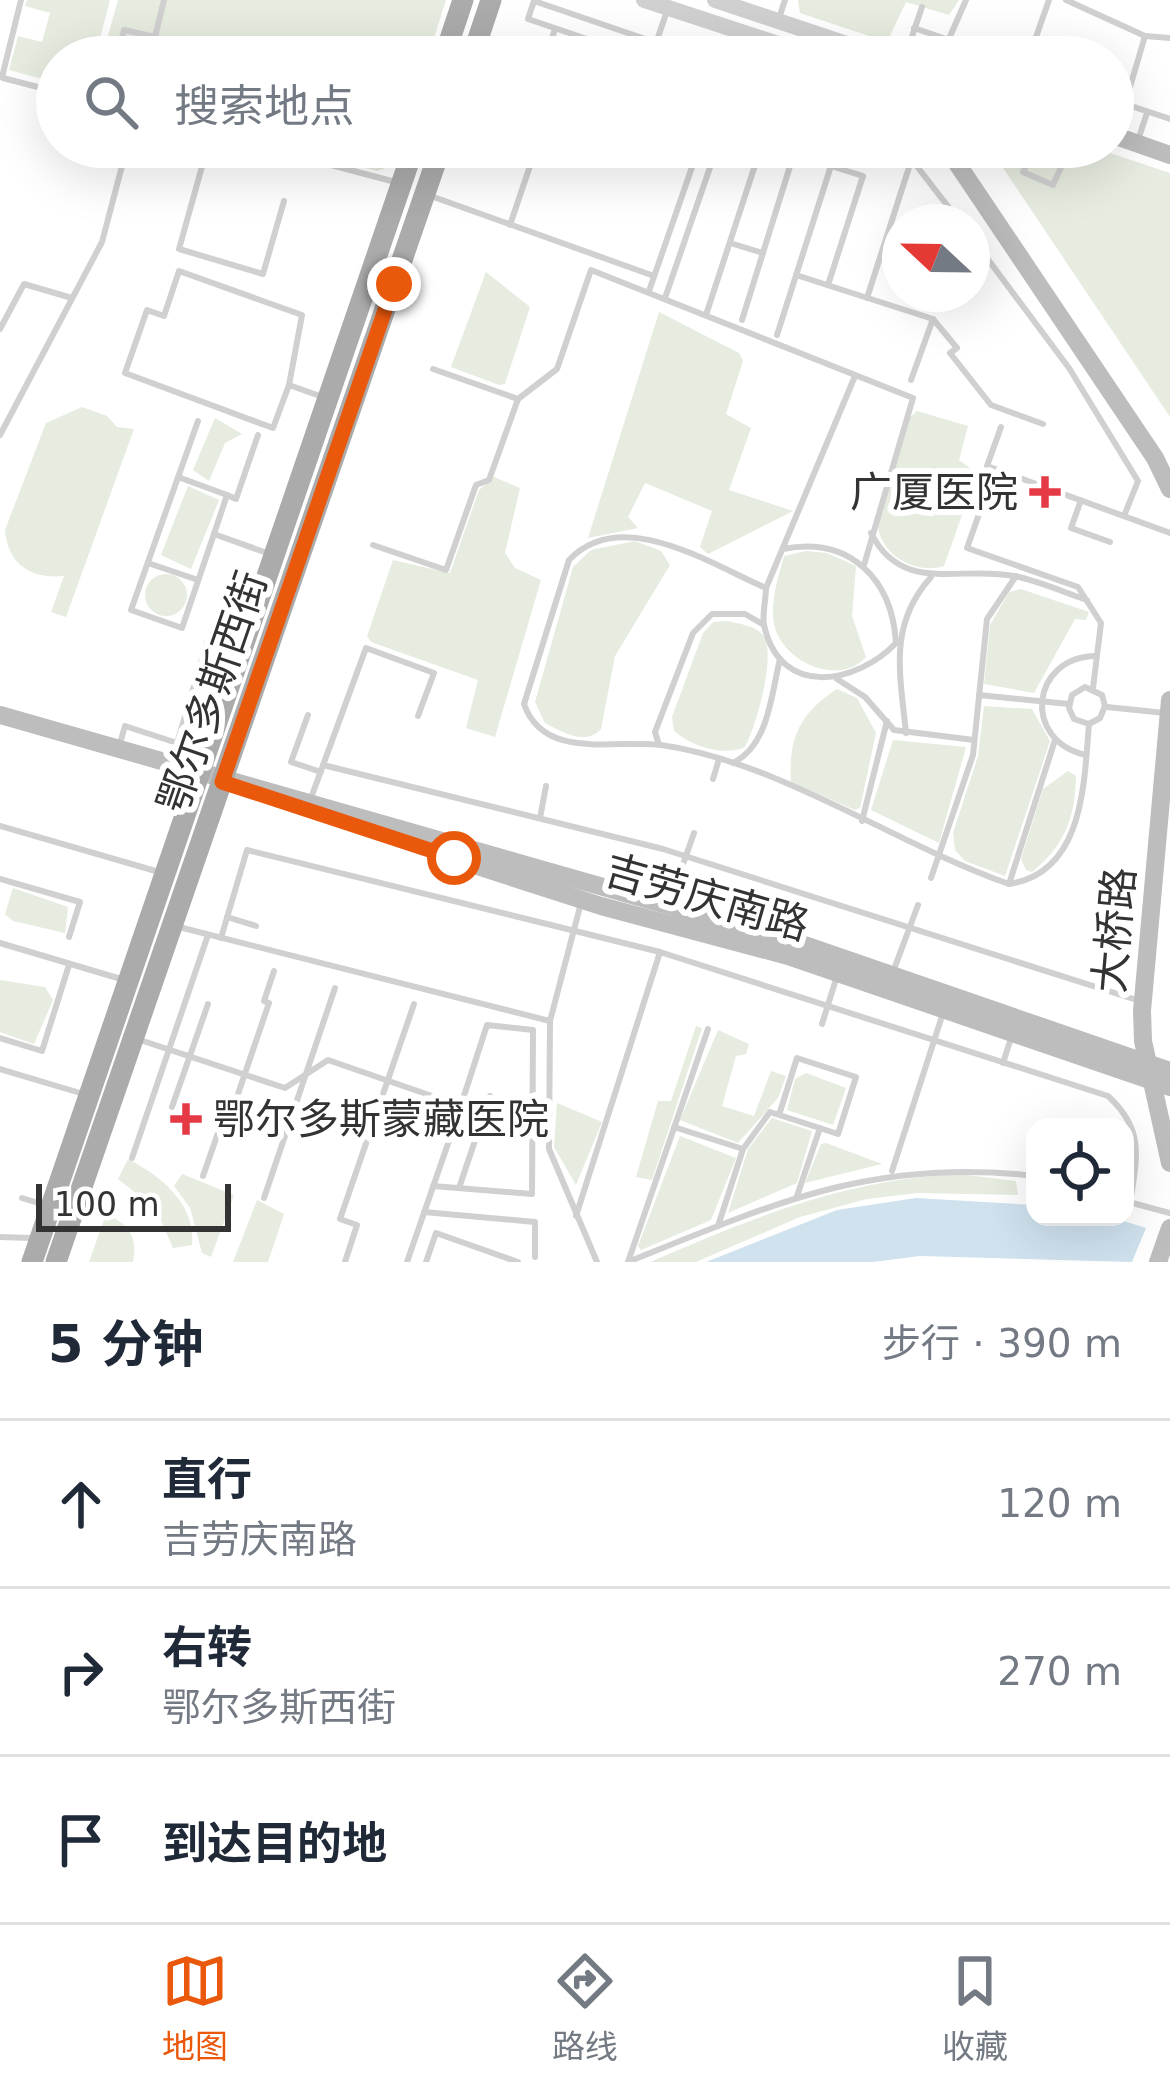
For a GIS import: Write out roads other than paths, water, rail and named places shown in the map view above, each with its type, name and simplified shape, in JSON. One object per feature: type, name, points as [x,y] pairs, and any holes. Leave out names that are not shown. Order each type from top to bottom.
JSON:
[{"type":"main road","points":[[451,36],[464,0]]},
{"type":"main road","points":[[479,36],[491,0]]},
{"type":"main road","points":[[1134,142],[1170,155]]},
{"type":"main road","name":"鄂尔多斯西街","points":[[56,1262],[172,926],[277,556],[407,168]]},
{"type":"main road","name":"鄂尔多斯西街","points":[[32,1262],[168,875],[216,778],[433,168]]},
{"type":"main road","points":[[960,168],[1155,458],[1170,489]]},
{"type":"main road","name":"大桥路","points":[[1170,700],[1162,870],[1143,1002],[1143,1040],[1162,1076],[1170,1163]]},
{"type":"main road","points":[[0,715],[216,778]]},
{"type":"main road","name":"吉劳庆南路","points":[[216,778],[793,941],[1162,1076]]},
{"type":"main road","name":"吉劳庆南路","points":[[216,778],[582,900],[838,973],[1013,1033],[1162,1076]]},
{"type":"main road","points":[[1158,1262],[1170,1228]]},
{"type":"street","points":[[644,0],[752,36]]},
{"type":"street","points":[[715,0],[813,36]]},
{"type":"lane","points":[[21,0],[1,77],[36,86]]},
{"type":"lane","points":[[155,36],[164,0]]},
{"type":"lane","points":[[778,21],[785,0]]},
{"type":"lane","points":[[951,36],[966,0]]},
{"type":"lane","points":[[1036,36],[1049,0]]},
{"type":"lane","points":[[1066,0],[1145,36],[1170,38]]},
{"type":"lane","points":[[576,36],[528,20],[534,1],[636,36]]},
{"type":"lane","points":[[911,36],[922,7]]},
{"type":"lane","points":[[658,36],[668,8]]},
{"type":"lane","points":[[914,28],[937,36]]},
{"type":"lane","points":[[553,36],[556,29]]},
{"type":"lane","points":[[122,36],[124,30],[151,36]]},
{"type":"lane","points":[[739,36],[740,32]]},
{"type":"lane","points":[[1134,73],[1145,36]]},
{"type":"lane","points":[[1134,107],[1170,119]]},
{"type":"lane","points":[[1137,143],[1148,112]]},
{"type":"lane","points":[[0,434],[102,242],[121,168]]},
{"type":"lane","points":[[202,168],[179,249],[263,274],[284,201]]},
{"type":"lane","points":[[342,168],[402,184]]},
{"type":"lane","points":[[510,225],[529,168]]},
{"type":"lane","points":[[649,291],[692,168]]},
{"type":"lane","points":[[665,298],[710,168]]},
{"type":"lane","points":[[706,315],[753,168]]},
{"type":"lane","points":[[742,320],[790,168]]},
{"type":"lane","points":[[777,334],[830,168]]},
{"type":"lane","points":[[829,285],[863,176],[837,168]]},
{"type":"lane","points":[[897,204],[909,168]]},
{"type":"lane","points":[[920,168],[946,204]]},
{"type":"lane","points":[[1026,168],[1024,172],[1053,185],[1060,168]]},
{"type":"lane","points":[[424,194],[654,276]]},
{"type":"lane","points":[[730,243],[764,253]]},
{"type":"lane","points":[[867,298],[882,252]]},
{"type":"lane","points":[[990,262],[1069,368],[1138,481],[1124,516]]},
{"type":"lane","points":[[373,545],[446,570],[476,485],[489,480],[518,399],[557,369],[591,270],[913,398],[864,565]]},
{"type":"lane","points":[[179,272],[302,315],[289,385],[273,428],[124,373],[147,310],[164,316],[179,272]]},
{"type":"lane","points":[[796,275],[933,319],[957,348],[950,353],[991,404],[1043,424]]},
{"type":"lane","points":[[0,329],[24,284],[72,298]]},
{"type":"lane","points":[[911,380],[933,319]]},
{"type":"lane","points":[[433,369],[518,399]]},
{"type":"lane","points":[[855,376],[766,588],[764,625],[780,659],[807,675],[837,679],[866,697],[887,721],[906,733],[974,740]]},
{"type":"lane","points":[[289,385],[329,400]]},
{"type":"lane","points":[[199,421],[131,610],[182,628],[227,495]]},
{"type":"lane","points":[[1001,427],[987,466],[1170,532]]},
{"type":"lane","points":[[178,477],[236,499],[258,435]]},
{"type":"lane","points":[[995,469],[967,548],[1078,587],[1101,623],[1094,688],[1105,706]]},
{"type":"lane","points":[[1081,500],[1071,528],[1110,542]]},
{"type":"lane","points":[[871,533],[878,547],[905,569],[931,577],[958,571],[1016,576],[1090,602]]},
{"type":"lane","points":[[214,534],[277,556]]},
{"type":"lane","points":[[766,588],[638,534],[579,549],[569,560],[524,704],[531,723],[554,739],[659,745],[733,763],[1009,884],[1034,880],[1062,851],[1082,809],[1088,724]]},
{"type":"lane","points":[[783,549],[807,544],[837,550],[864,565],[887,592],[906,733]]},
{"type":"lane","points":[[148,563],[198,580]]},
{"type":"lane","points":[[932,878],[974,740],[987,619],[1016,576]]},
{"type":"lane","points":[[837,679],[874,667],[896,643],[903,620],[931,577]]},
{"type":"lane","points":[[659,745],[655,732],[693,633],[712,614],[745,614],[764,625]]},
{"type":"lane","points":[[118,751],[125,727],[177,742],[207,642]]},
{"type":"lane","points":[[310,801],[366,648],[434,673],[418,716]]},
{"type":"lane","points":[[1086,754],[1055,740],[1041,716],[1040,701],[1053,671],[1066,662],[1097,656]]},
{"type":"lane","points":[[733,763],[747,755],[762,733],[780,659]]},
{"type":"lane","points":[[1094,688],[1076,691],[1069,704],[1074,719],[1088,724],[1100,718],[1105,706]]},
{"type":"lane","points":[[979,695],[1069,704]]},
{"type":"lane","points":[[1105,706],[1169,713]]},
{"type":"lane","points":[[308,716],[291,761],[686,856],[1143,1002]]},
{"type":"lane","points":[[862,821],[887,721]]},
{"type":"lane","points":[[551,754],[554,739]]},
{"type":"lane","points":[[1009,884],[1055,740]]},
{"type":"lane","points":[[713,779],[719,759]]},
{"type":"lane","points":[[540,818],[546,786]]},
{"type":"lane","points":[[0,826],[168,875]]},
{"type":"lane","points":[[668,908],[694,833]]},
{"type":"lane","points":[[221,938],[247,850],[660,952],[1108,1096],[1129,1118]]},
{"type":"lane","points":[[0,879],[80,902],[69,937]]},
{"type":"lane","points":[[582,900],[550,1021],[549,1149],[597,1262]]},
{"type":"lane","points":[[892,975],[918,905]]},
{"type":"lane","points":[[227,917],[256,926]]},
{"type":"lane","points":[[172,926],[550,1021]]},
{"type":"lane","points":[[132,1157],[208,935]]},
{"type":"lane","points":[[0,943],[130,982]]},
{"type":"lane","points":[[576,1216],[660,952]]},
{"type":"lane","points":[[0,1038],[42,1051],[69,964]]},
{"type":"lane","points":[[203,1175],[245,1075],[269,1003],[264,1001],[274,971]]},
{"type":"lane","points":[[822,1024],[838,973]]},
{"type":"lane","points":[[264,1198],[335,988]]},
{"type":"lane","points":[[172,1107],[208,1004]]},
{"type":"lane","points":[[345,1262],[357,1225],[340,1219],[415,1004]]},
{"type":"lane","points":[[892,1172],[944,1009]]},
{"type":"lane","points":[[407,1262],[488,1025],[533,1030],[532,1194],[433,1186]]},
{"type":"lane","points":[[708,1030],[628,1262],[797,1196],[892,1172],[960,1168],[1026,1175]]},
{"type":"lane","points":[[1003,1063],[1013,1033]]},
{"type":"lane","points":[[134,1038],[285,1088],[328,1060],[461,1106]]},
{"type":"lane","points":[[718,1226],[743,1149],[770,1112],[779,1115],[820,1128],[838,1133],[856,1077],[797,1058],[779,1115]]},
{"type":"lane","points":[[0,1069],[90,1096]]},
{"type":"lane","points":[[459,1188],[490,1096]]},
{"type":"lane","points":[[674,1127],[743,1149]]},
{"type":"lane","points":[[797,1196],[820,1128]]},
{"type":"lane","points":[[1134,1137],[1134,1167]]},
{"type":"lane","points":[[22,1198],[52,1207]]},
{"type":"lane","points":[[1134,1204],[1170,1214]]},
{"type":"lane","points":[[424,1212],[535,1222],[535,1257]]},
{"type":"lane","points":[[426,1262],[436,1233],[518,1262]]},
{"type":"lane","points":[[0,1237],[40,1239]]},
{"type":"water","points":[[916,1198],[1026,1204],[1026,1226],[1146,1228],[1132,1262],[920,1256],[873,1262],[706,1262],[837,1210]]},
{"type":"place","name":"广厦医院","points":[[1045,492]]},
{"type":"place","name":"鄂尔多斯蒙藏医院","points":[[186,1119]]}]
